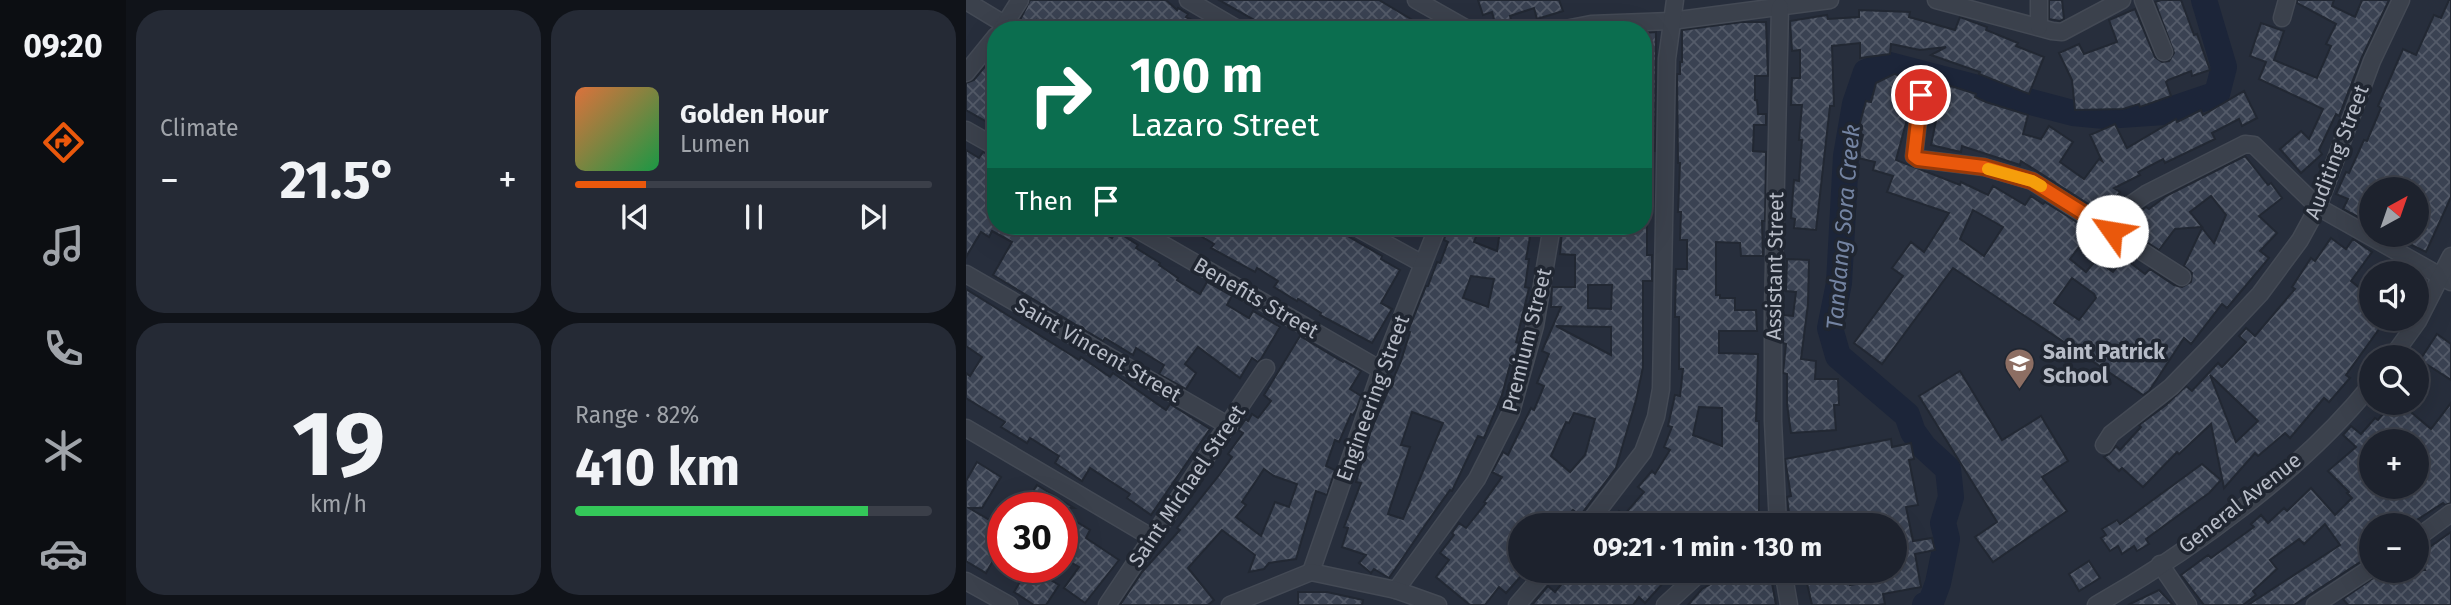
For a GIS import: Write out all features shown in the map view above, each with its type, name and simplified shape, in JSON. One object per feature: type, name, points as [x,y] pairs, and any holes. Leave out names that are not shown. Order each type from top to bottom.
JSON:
[{"type":"street","points":[[1009,21],[1020,0]]},
{"type":"street","points":[[1188,0],[1224,21]]},
{"type":"street","points":[[1416,0],[1453,21]]},
{"type":"street","points":[[1596,513],[1643,452],[1656,418],[1661,389],[1667,59],[1675,0]]},
{"type":"street","points":[[1652,22],[1830,0]]},
{"type":"street","points":[[1936,0],[2062,32],[2123,0]]},
{"type":"street","points":[[2039,0],[2039,27]]},
{"type":"street","points":[[2143,0],[2164,52]]},
{"type":"street","points":[[2282,18],[2287,0]]},
{"type":"street","name":"Auditing Street","points":[[2104,445],[2111,434],[2171,387],[2260,294],[2301,240],[2318,207],[2372,61],[2401,0]]},
{"type":"street","points":[[966,1],[992,21]]},
{"type":"street","name":"Assistant Street","points":[[1777,513],[1773,421],[1773,310],[1780,7]]},
{"type":"street","points":[[966,74],[987,50]]},
{"type":"street","points":[[1921,95],[1914,156],[1918,159],[1984,167],[2032,181],[2182,277]]},
{"type":"street","points":[[966,130],[987,142]]},
{"type":"street","points":[[2112,231],[2130,205],[2146,194],[2245,144],[2254,145],[2318,207],[2447,280]]},
{"type":"street","name":"Benefits Street","points":[[1147,235],[1381,370]]},
{"type":"street","points":[[1370,235],[1423,264]]},
{"type":"street","name":"Engineering Street","points":[[1311,572],[1381,370],[1434,235]]},
{"type":"street","name":"Premium Street","points":[[1396,590],[1477,479],[1511,412],[1535,326],[1550,235]]},
{"type":"street","points":[[2401,345],[2447,280],[2451,257]]},
{"type":"street","name":"Saint Vincent Street","points":[[966,274],[1229,425]]},
{"type":"street","name":"Saint Michael Street","points":[[1107,605],[1266,368]]},
{"type":"street","name":"General Avenue","points":[[2096,605],[2236,512],[2277,479],[2359,400]]},
{"type":"street","points":[[966,428],[1151,537]]},
{"type":"street","points":[[2429,529],[2451,513]]},
{"type":"street","points":[[2160,564],[2188,605]]},
{"type":"street","points":[[1230,605],[1311,572],[1396,590],[1438,605]]},
{"type":"street","points":[[2315,605],[2359,576]]},
{"type":"street","points":[[966,581],[1009,605]]},
{"type":"street","points":[[1517,605],[1536,583]]},
{"type":"street","points":[[1665,605],[1689,583]]},
{"type":"street","points":[[1785,583],[1789,605]]},
{"type":"building","points":[[1030,0],[1166,0],[1194,21],[1022,21]]},
{"type":"building","points":[[1219,0],[1379,0],[1414,21],[1256,21]]},
{"type":"building","points":[[1478,0],[1559,0],[1563,11],[1537,19],[1534,8],[1510,16],[1511,21],[1494,21],[1492,12],[1483,15]]},
{"type":"building","points":[[2049,0],[2062,0],[2064,19],[2049,19]]},
{"type":"building","points":[[2181,0],[2210,70],[2192,76],[2191,71],[2168,80],[2166,82],[2171,96],[2140,107],[2139,104],[2123,109],[2075,110],[2072,80],[2059,53],[2079,44],[2084,54],[2117,42],[2109,20],[2135,9],[2155,57],[2162,62],[2169,61],[2174,53],[2155,2]]},
{"type":"building","points":[[2297,0],[2334,0],[2332,6],[2355,17],[2362,0],[2389,0],[2362,57],[2339,116],[2336,114],[2319,150],[2322,154],[2301,173],[2280,149],[2301,131],[2309,139],[2323,109],[2259,79],[2266,62],[2250,56],[2261,23],[2284,31],[2274,60],[2317,78],[2331,46],[2326,44],[2336,24],[2297,3]]},
{"type":"building","points":[[2451,0],[2451,197],[2429,245],[2429,177],[2359,177],[2359,217],[2343,209],[2348,199],[2336,194],[2364,140],[2367,141],[2381,108],[2378,106],[2403,49],[2416,55],[2434,15],[2441,18]]},
{"type":"building","points":[[1859,10],[1910,12],[1909,17],[1955,30],[1960,17],[1987,27],[1986,30],[2018,43],[2016,46],[2044,57],[2029,94],[1979,74],[1980,72],[1931,55],[1946,47],[1920,50],[1891,44],[1890,54],[1860,58],[1860,43],[1832,46],[1834,106],[1830,106],[1816,230],[1794,228],[1795,219],[1791,218],[1794,180],[1799,181],[1802,105],[1791,105],[1792,78],[1800,78],[1800,50],[1792,51],[1790,21],[1827,15],[1828,19],[1859,17]]},
{"type":"building","points":[[1742,22],[1766,22],[1768,76],[1755,76],[1755,100],[1758,114],[1766,114],[1766,125],[1754,125],[1753,151],[1766,152],[1763,256],[1741,256],[1740,243],[1716,242],[1716,295],[1720,295],[1720,298],[1735,298],[1735,310],[1756,310],[1757,331],[1719,331],[1719,353],[1758,354],[1756,421],[1759,421],[1759,513],[1626,513],[1644,492],[1638,487],[1652,471],[1655,474],[1670,450],[1664,447],[1672,427],[1668,426],[1675,395],[1680,396],[1683,369],[1679,369],[1679,317],[1675,317],[1676,269],[1687,269],[1687,240],[1680,240],[1681,212],[1678,212],[1680,163],[1677,74],[1680,74],[1682,30]],"holes":[[[1699,407],[1722,408],[1722,446],[1693,435]]]},
{"type":"building","points":[[1652,32],[1656,32],[1655,151],[1652,151]]},
{"type":"building","points":[[987,64],[987,122],[966,110],[966,83],[974,80]]},
{"type":"building","points":[[1894,74],[1928,83],[1929,79],[1976,94],[1975,97],[1986,102],[2028,115],[2023,134],[2041,139],[2049,126],[2073,142],[2060,162],[2084,179],[2099,159],[2102,161],[2090,135],[2115,124],[2127,148],[2176,119],[2177,122],[2201,110],[2203,115],[2244,91],[2257,118],[2242,126],[2239,119],[2212,133],[2215,139],[2165,163],[2163,159],[2138,172],[2140,175],[2114,188],[2120,192],[2104,214],[2021,161],[2020,165],[1962,146],[1961,152],[1931,145],[1937,116],[1932,115],[1935,105],[1931,104],[1930,90],[1923,85],[1916,86],[1911,93],[1909,112],[1896,160],[1960,185],[1961,182],[1988,195],[1993,186],[2025,205],[2031,196],[2043,204],[2045,202],[2091,231],[2070,259],[2086,272],[2096,260],[2113,272],[2124,258],[2145,274],[2150,269],[2174,285],[2182,287],[2191,282],[2192,273],[2184,266],[2202,228],[2214,243],[2226,215],[2211,196],[2190,212],[2202,227],[2175,229],[2159,250],[2134,234],[2136,230],[2129,225],[2146,207],[2149,209],[2166,196],[2245,156],[2282,198],[2259,216],[2277,233],[2260,251],[2269,258],[2227,308],[2222,304],[2191,344],[2184,338],[2149,391],[2143,395],[1953,268],[1882,364],[1854,343],[1903,276],[1892,268],[1911,242],[1924,252],[1949,213],[1887,192],[1893,176],[1873,170],[1875,162],[1858,158],[1863,135],[1857,134],[1866,101],[1871,102],[1876,83]],"holes":[[[1973,210],[2003,227],[1984,256],[1960,239]],[[2072,278],[2096,298],[2079,320],[2054,303]]]},
{"type":"building","points":[[966,150],[979,158],[983,152],[987,154],[987,235],[990,235],[989,237],[981,232],[966,257]]},
{"type":"building","points":[[999,235],[1107,235],[1112,238],[1114,235],[1122,235],[1138,245],[1136,248],[1160,263],[1159,265],[1178,278],[1177,280],[1200,294],[1207,282],[1232,296],[1227,305],[1249,318],[1253,311],[1280,327],[1261,359],[1258,362],[1252,358],[1240,378],[1198,347],[1185,364],[1196,373],[1186,389],[1159,374],[1164,365],[1136,348],[1133,355],[1105,338],[1103,341],[993,275],[1012,242]]},
{"type":"building","points":[[1199,235],[1346,235],[1400,270],[1381,303],[1392,309],[1372,343],[1274,287],[1278,281],[1257,268],[1255,272],[1211,248],[1214,244]]},
{"type":"building","points":[[1445,235],[1477,235],[1474,242],[1497,251],[1499,235],[1530,235],[1525,287],[1529,288],[1513,366],[1510,365],[1502,395],[1484,438],[1478,436],[1452,491],[1450,490],[1389,578],[1374,569],[1371,573],[1359,563],[1366,555],[1342,547],[1348,528],[1344,527],[1361,483],[1356,482],[1371,430],[1401,361],[1410,332],[1408,331],[1426,286],[1437,262],[1440,263],[1448,242],[1444,240]],"holes":[[[1471,276],[1494,279],[1488,307],[1463,298]],[[1412,412],[1443,423],[1403,519],[1388,514],[1410,447],[1401,445]]]},
{"type":"building","points":[[1562,235],[1647,235],[1647,255],[1652,255],[1652,281],[1643,281],[1643,367],[1616,468],[1582,513],[1573,510],[1570,513],[1508,513],[1508,583],[1515,583],[1506,593],[1499,587],[1485,605],[1470,605],[1436,577],[1449,560],[1440,553],[1454,535],[1452,533],[1459,523],[1466,528],[1486,503],[1484,502],[1502,477],[1492,472],[1503,452],[1508,455],[1531,408],[1534,410],[1544,386],[1537,383],[1549,354],[1542,351],[1561,307],[1551,307],[1552,287],[1575,287],[1575,255],[1560,254]],"holes":[[[1588,285],[1612,285],[1611,309],[1588,308]],[[1556,326],[1611,327],[1611,355]],[[1574,413],[1595,419],[1585,455],[1570,472],[1551,456],[1566,422],[1569,423]]]},
{"type":"building","points":[[2331,238],[2346,249],[2353,239],[2359,243],[2359,247],[2372,252],[2365,261],[2359,261],[2359,270],[2351,281],[2359,287],[2359,331],[2378,331],[2368,345],[2359,345],[2359,357],[2346,375],[2350,378],[2329,402],[2324,398],[2290,438],[2285,433],[2258,456],[2255,453],[2224,488],[2211,424],[2179,454],[2177,452],[2143,487],[2122,468],[2119,471],[2104,457],[2116,446],[2120,450],[2141,427],[2139,425],[2186,386],[2192,391],[2218,363],[2222,367],[2246,342],[2239,336],[2246,328],[2255,336],[2295,289],[2292,287],[2311,258],[2315,261]],"holes":[[[2210,375],[2258,421],[2236,442]]]},
{"type":"building","points":[[2416,247],[2428,247],[2426,252]]},
{"type":"building","points":[[1787,259],[1809,260],[1808,304],[1801,359],[1816,361],[1815,379],[1838,379],[1839,405],[1834,405],[1836,430],[1791,433],[1787,374],[1783,373],[1786,344],[1783,343],[1783,315],[1793,316],[1796,292],[1786,291]]},
{"type":"building","points":[[966,289],[1079,360],[1081,357],[1110,377],[1113,373],[1166,410],[1170,404],[1210,429],[1151,515],[1127,498],[1130,494],[1090,468],[1082,481],[1055,463],[1059,456],[1030,438],[1027,443],[1001,427],[1005,422],[966,398],[966,373],[970,376],[982,357],[966,346]]},
{"type":"building","points":[[2437,334],[2451,344],[2451,380],[2429,366],[2429,346]]},
{"type":"building","points":[[1300,336],[1361,371],[1350,389],[1361,396],[1356,410],[1351,414],[1339,442],[1335,440],[1326,466],[1335,470],[1327,495],[1316,491],[1296,559],[1269,563],[1264,569],[1249,572],[1255,555],[1222,530],[1188,568],[1214,600],[1208,605],[1120,605],[1142,572],[1180,530],[1177,528],[1232,457],[1228,454],[1243,433],[1238,430],[1246,419],[1248,421],[1252,414],[1258,418],[1271,401],[1264,395]],"holes":[[[1264,469],[1274,476],[1297,484],[1289,507],[1275,502],[1261,536],[1236,517],[1246,505],[1242,502]]]},
{"type":"building","points":[[1960,371],[2002,440],[2041,416],[2068,461],[2042,477],[2067,511],[1993,562],[1975,537],[1997,522],[1919,396]]},
{"type":"building","points":[[2451,403],[2451,503],[2443,503],[2428,513],[2359,513],[2359,563],[2294,605],[2248,605],[2340,545],[2325,524],[2304,544],[2299,539],[2270,560],[2277,569],[2253,591],[2256,595],[2243,605],[2204,605],[2181,575],[2208,555],[2211,558],[2254,527],[2251,524],[2261,515],[2268,523],[2284,508],[2287,511],[2311,488],[2335,515],[2352,498],[2328,471],[2356,447],[2343,435],[2351,426],[2359,432],[2359,499],[2429,499],[2429,429],[2365,429],[2375,418],[2378,420],[2382,415],[2414,415],[2431,429]]},
{"type":"building","points":[[1891,439],[1892,447],[1911,443],[1914,459],[1909,460],[1918,505],[1906,507],[1913,541],[1932,538],[1935,550],[1915,554],[1921,587],[1883,594],[1885,604],[1812,605],[1807,583],[1907,583],[1907,513],[1789,513],[1787,497],[1791,496],[1785,459]]},
{"type":"building","points":[[977,462],[1001,477],[992,492],[987,492],[987,500],[982,508],[969,508],[987,519],[986,573],[966,561],[966,481]]},
{"type":"building","points":[[2202,464],[2221,480],[2209,493],[2146,539],[2149,544],[2137,551],[2134,546],[2122,554],[2118,546],[2110,551],[2101,538],[2106,535],[2102,529],[2117,520],[2120,524]]},
{"type":"building","points":[[1037,485],[1048,492],[1033,492]]},
{"type":"building","points":[[1078,523],[1090,530],[1086,538],[1119,560],[1085,603],[1064,588],[1068,583],[1078,583]]},
{"type":"building","points":[[2451,532],[2451,605],[2348,605],[2343,599],[2366,583],[2429,583],[2429,548]]},
{"type":"building","points":[[2089,561],[2100,578],[2079,591],[2069,574]]},
{"type":"building","points":[[1019,583],[1059,585],[1046,605],[1034,605],[1014,592]]},
{"type":"building","points":[[1562,583],[1663,583],[1645,603],[1639,597],[1633,605],[1532,605],[1548,586],[1555,592]]},
{"type":"building","points":[[1712,583],[1772,583],[1776,605],[1688,605],[1702,589]]},
{"type":"building","points":[[2159,590],[2173,605],[2128,605]]},
{"type":"building","points":[[1298,592],[1327,592],[1363,600],[1362,605],[1298,605]]},
{"type":"waterway","name":"Tandang Sora Creek","points":[[1925,605],[1931,602],[1938,583],[1947,539],[1943,523],[1951,497],[1948,469],[1924,447],[1913,432],[1907,415],[1838,356],[1830,328],[1839,283],[1846,156],[1855,104],[1866,72],[1886,64],[2073,113],[2105,116],[2164,112],[2217,94],[2224,67],[2204,0]]},
{"type":"slow traffic","points":[[1988,169],[2041,186]]},
{"type":"place","name":"Saint Patrick School","points":[[2020,391]]},
{"type":"route","points":[[1921,95],[1914,156],[1918,159],[1984,167],[2032,181],[2112,231]]}]
